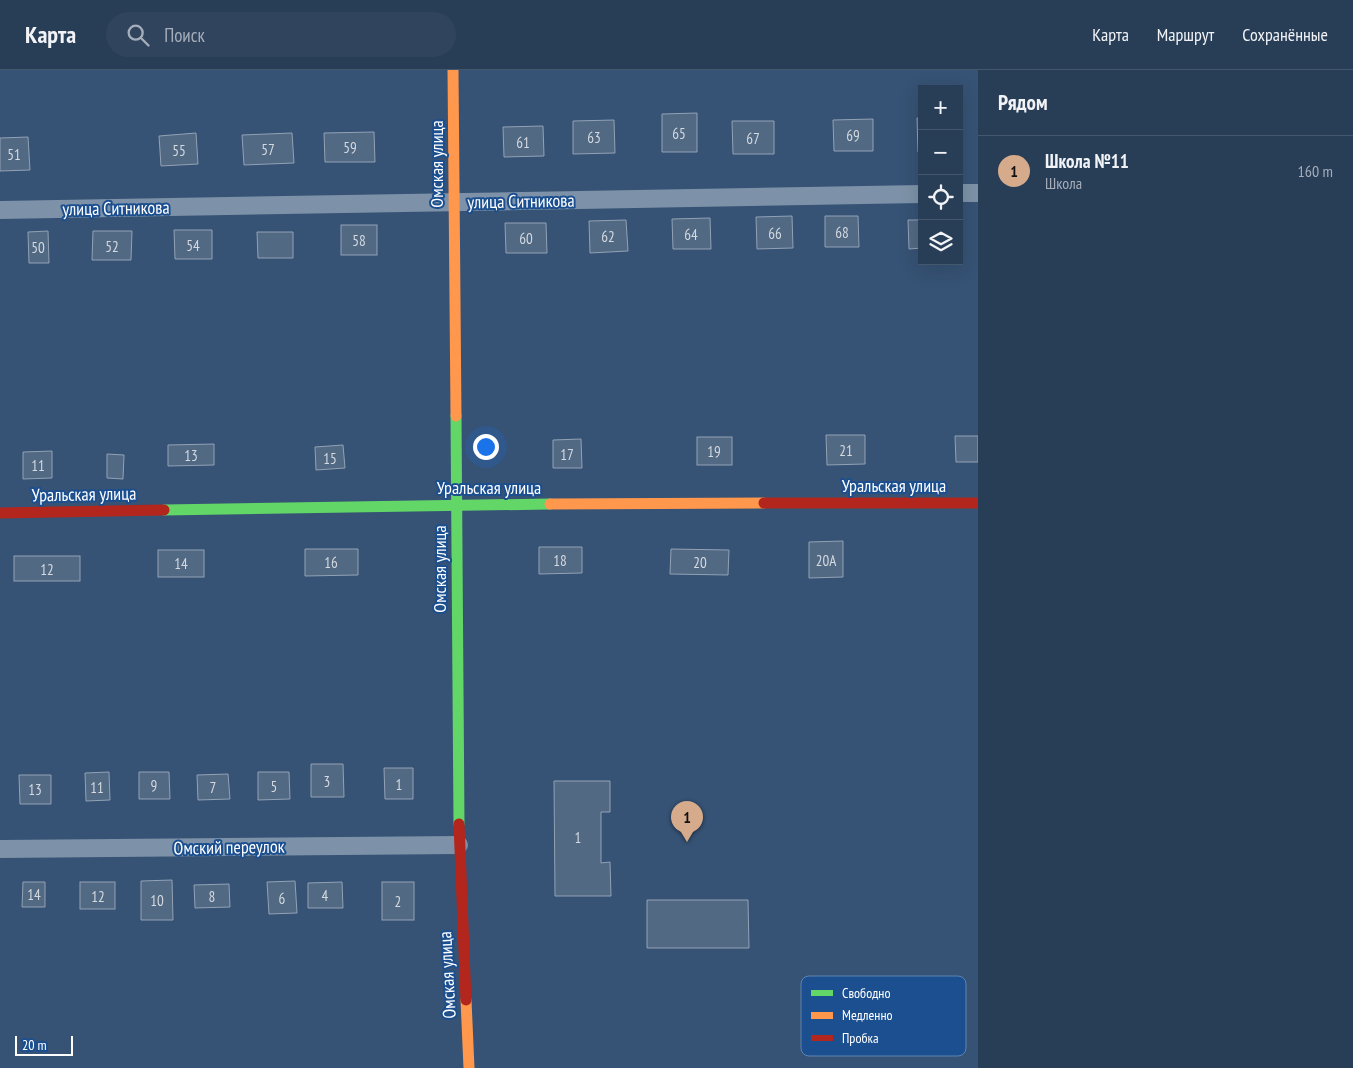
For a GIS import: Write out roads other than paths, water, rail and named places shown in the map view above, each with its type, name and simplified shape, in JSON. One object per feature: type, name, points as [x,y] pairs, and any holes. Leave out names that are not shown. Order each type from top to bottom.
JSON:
[{"type":"street","name":"Омская улица","points":[[453,70],[459,845],[469,1068]]},
{"type":"street","points":[[963,194],[978,193]]},
{"type":"street","name":"улица Ситникова","points":[[0,210],[918,194]]},
{"type":"street","name":"Уральская улица","points":[[0,513],[457,504],[978,503]]},
{"type":"street","name":"Омский переулок","points":[[0,849],[459,845]]},
{"type":"place","name":"Школа №11","points":[[687,842]]}]
